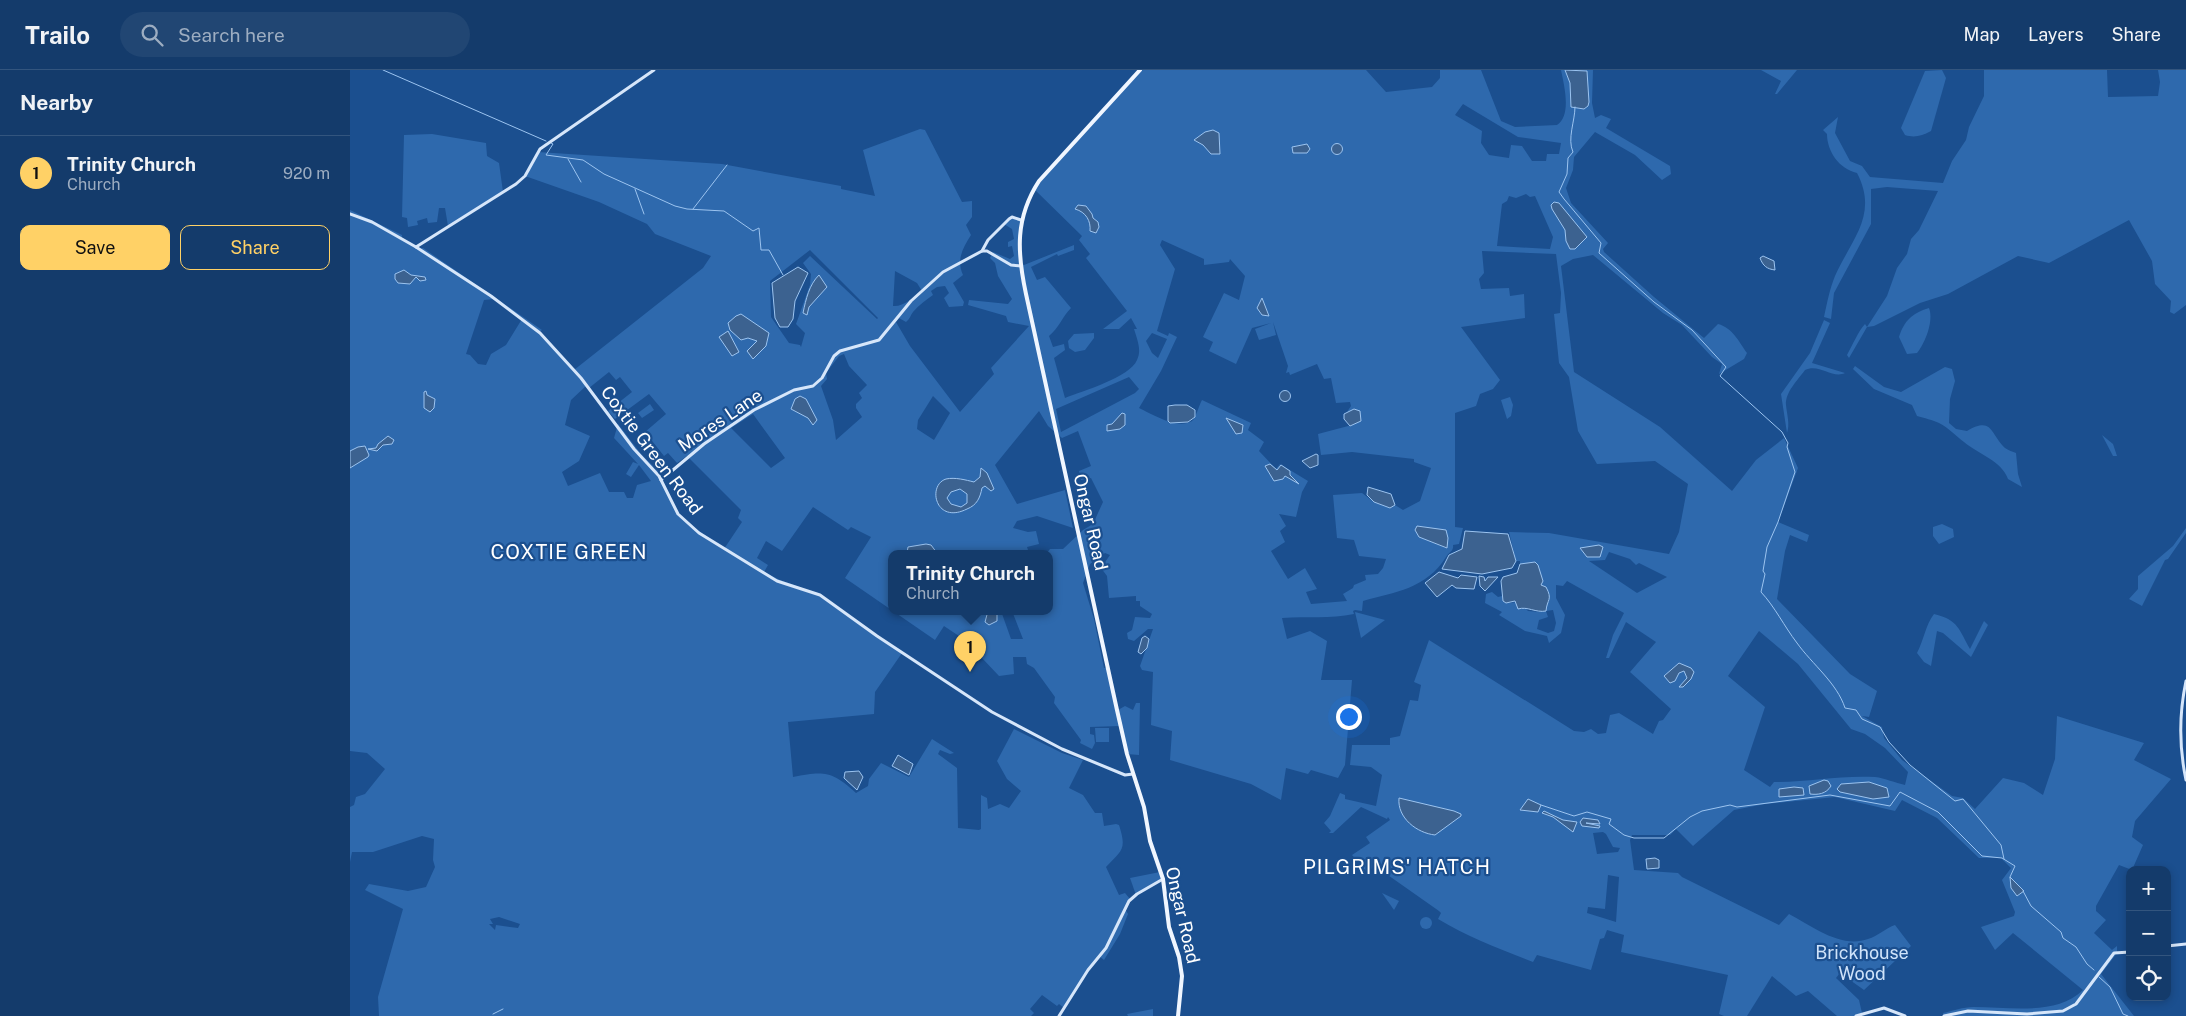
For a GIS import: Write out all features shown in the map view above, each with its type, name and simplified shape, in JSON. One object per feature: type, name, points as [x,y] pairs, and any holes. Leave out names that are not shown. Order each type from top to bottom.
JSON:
[{"type":"main road","name":"Ongar Road","points":[[1140,70],[1039,181],[1030,196],[1021,220],[1018,237],[1021,266],[1114,694],[1133,774],[1144,807],[1150,841],[1163,879],[1169,927],[1182,969],[1178,1016]]},
{"type":"street","points":[[416,247],[516,184],[525,176],[540,149],[654,70]]},
{"type":"street","name":"Coxtie Green Road","points":[[350,214],[372,222],[416,247],[491,296],[540,333],[591,390],[634,449],[661,480],[680,516],[716,545],[777,581],[820,595],[876,636],[992,712],[1062,749],[1124,776],[1133,774]]},
{"type":"street","points":[[1021,220],[1012,217],[1009,219],[984,246],[985,251],[1011,265],[1021,266]]},
{"type":"street","name":"Mores Lane","points":[[661,480],[704,444],[754,410],[794,390],[813,386],[822,378],[834,356],[840,351],[879,340],[911,301],[943,272],[985,251]]},
{"type":"street","points":[[2186,681],[2182,700],[2180,738],[2186,780]]},
{"type":"street","points":[[1059,1016],[1088,970],[1106,948],[1129,901],[1136,894],[1163,879]]},
{"type":"street","points":[[2171,946],[2186,944]]},
{"type":"street","points":[[1944,1016],[1968,1011],[2027,1014],[2063,1011],[2076,1004],[2114,953],[2126,952]]},
{"type":"street","points":[[1856,1016],[1884,1008],[1905,1016]]},
{"type":"green space","name":"Brickhouse Wood","points":[[1140,70],[1366,70],[1386,92],[1432,87],[1440,78],[1440,70],[1481,70],[1501,121],[1515,127],[1557,125],[1562,120],[1566,99],[1561,70],[1565,70],[1570,83],[1572,107],[1584,109],[1588,106],[1587,71],[1577,70],[1593,70],[1592,103],[1595,118],[1601,115],[1611,119],[1606,128],[1670,166],[1671,174],[1662,180],[1635,155],[1595,132],[1574,157],[1573,170],[1566,188],[1571,203],[1608,243],[1603,249],[1604,252],[1654,297],[1704,338],[1718,324],[1728,329],[1747,353],[1744,359],[1719,374],[1722,364],[1712,357],[1682,325],[1663,313],[1593,255],[1573,259],[1561,266],[1574,372],[1660,427],[1732,491],[1756,460],[1784,438],[1798,468],[1778,522],[1809,535],[1807,542],[1790,535],[1785,551],[1777,599],[1850,674],[1877,691],[1869,717],[1862,716],[1882,727],[1884,738],[1902,760],[1952,796],[1963,798],[1975,809],[2003,778],[2024,783],[2043,795],[2055,759],[2057,716],[2144,743],[2134,760],[2171,779],[2135,821],[2132,837],[2143,845],[2134,866],[2126,866],[2126,868],[2119,865],[2096,906],[2096,911],[2106,920],[2094,933],[2112,950],[2117,946],[2117,953],[2101,974],[2134,1016],[1944,1016],[1943,1013],[1969,1007],[2046,1007],[2060,1004],[2083,990],[2013,933],[1995,950],[1981,927],[2014,916],[2015,912],[2002,880],[2011,868],[2001,858],[1979,858],[1937,818],[1902,800],[1895,811],[1835,797],[1765,804],[1734,810],[1693,846],[1676,829],[1670,835],[1632,835],[1630,840],[1634,870],[1678,873],[1682,877],[1779,925],[1789,914],[1837,939],[1858,941],[1872,938],[1895,925],[1911,946],[1864,990],[1840,973],[1836,978],[1859,1000],[1862,1013],[1856,1016],[1837,1016],[1808,991],[1796,996],[1772,976],[1747,1016],[1724,1016],[1719,1014],[1728,975],[1621,952],[1624,935],[1607,930],[1604,938],[1600,939],[1591,970],[1537,955],[1533,962],[1473,937],[1438,919],[1441,913],[1439,911],[1375,866],[1367,872],[1352,855],[1370,843],[1366,837],[1390,820],[1388,817],[1387,819],[1361,807],[1333,833],[1329,833],[1331,831],[1324,823],[1330,816],[1340,793],[1345,795],[1345,799],[1376,806],[1382,775],[1371,767],[1350,765],[1352,745],[1390,745],[1390,738],[1400,736],[1410,700],[1418,701],[1421,685],[1414,682],[1429,640],[1574,731],[1584,732],[1591,729],[1598,734],[1606,733],[1610,715],[1619,713],[1653,734],[1659,721],[1663,720],[1671,709],[1630,672],[1656,642],[1626,622],[1609,658],[1606,658],[1613,635],[1624,613],[1567,581],[1563,586],[1556,585],[1556,598],[1565,615],[1561,633],[1549,643],[1547,636],[1525,631],[1499,615],[1502,612],[1485,603],[1486,594],[1492,592],[1498,597],[1502,596],[1503,601],[1517,602],[1519,608],[1524,607],[1528,611],[1541,612],[1542,586],[1535,562],[1520,564],[1520,561],[1516,561],[1509,532],[1549,533],[1669,554],[1679,532],[1688,484],[1655,461],[1597,464],[1578,431],[1569,377],[1559,363],[1554,314],[1560,313],[1561,293],[1556,254],[1482,251],[1484,273],[1479,279],[1481,289],[1509,288],[1510,296],[1524,294],[1525,318],[1461,327],[1500,380],[1493,389],[1480,394],[1476,406],[1455,413],[1455,527],[1463,528],[1459,544],[1453,545],[1452,550],[1438,568],[1419,583],[1398,592],[1363,601],[1362,611],[1355,610],[1353,611],[1354,614],[1336,616],[1282,618],[1287,639],[1310,631],[1327,641],[1321,680],[1352,680],[1345,765],[1338,778],[1311,770],[1308,774],[1286,768],[1281,800],[1251,784],[1170,760],[1172,731],[1151,725],[1153,672],[1142,670],[1140,666],[1153,629],[1148,629],[1134,641],[1128,639],[1127,633],[1132,630],[1135,617],[1150,618],[1152,614],[1140,606],[1140,601],[1136,601],[1136,596],[1109,598],[1107,576],[1101,568],[1110,555],[1105,553],[1090,564],[1083,583],[1094,619],[1104,668],[1109,667],[1118,710],[1125,706],[1133,710],[1136,703],[1140,703],[1139,755],[1127,754],[1119,726],[1090,727],[1090,734],[1094,735],[1095,743],[1092,749],[1080,743],[1081,740],[1054,703],[1055,697],[1034,668],[1027,664],[1026,657],[1013,657],[1014,674],[999,676],[965,640],[944,626],[935,640],[899,615],[1002,615],[1011,639],[1023,639],[1014,615],[1053,615],[1053,550],[1049,550],[1063,549],[1083,530],[1093,524],[1103,502],[1091,478],[1081,480],[1079,471],[1091,466],[1078,431],[1062,438],[1048,426],[1039,411],[995,465],[1017,504],[1065,490],[1073,528],[1037,516],[1017,521],[1013,528],[1028,532],[1036,531],[1039,544],[1027,547],[1028,550],[888,550],[888,608],[845,578],[871,537],[851,527],[848,530],[813,507],[782,551],[766,541],[757,558],[768,565],[764,572],[816,593],[902,653],[875,692],[874,714],[788,722],[793,777],[827,774],[840,780],[856,793],[868,786],[869,779],[881,763],[909,777],[932,739],[954,753],[950,754],[940,750],[938,754],[957,768],[958,828],[979,830],[981,829],[981,795],[987,798],[988,809],[1000,804],[1009,808],[1021,791],[1007,779],[997,761],[1014,729],[1062,753],[1083,760],[1069,788],[1083,795],[1095,813],[1102,813],[1104,826],[1119,825],[1123,840],[1122,849],[1106,867],[1119,895],[1125,893],[1130,899],[1125,909],[1128,914],[1120,934],[1104,960],[1099,956],[1088,970],[1064,1008],[1059,1004],[1057,1006],[1042,995],[1030,1009],[1034,1013],[1031,1016],[379,1016],[378,997],[403,909],[365,890],[369,884],[408,891],[426,887],[435,867],[433,860],[434,839],[422,836],[373,852],[352,852],[350,862],[350,807],[354,805],[356,797],[365,794],[385,769],[367,753],[350,751],[350,210],[402,235],[402,239],[419,249],[423,248],[542,330],[539,332],[574,370],[703,268],[711,256],[655,234],[647,224],[599,202],[525,176],[538,152],[722,164],[841,186],[841,189],[875,196],[863,150],[920,129],[925,130],[962,202],[972,201],[972,217],[966,225],[971,235],[960,259],[963,275],[953,283],[964,302],[963,306],[949,307],[944,298],[949,293],[945,286],[937,287],[931,291],[933,295],[915,309],[906,322],[899,318],[896,322],[910,346],[960,412],[994,374],[991,368],[1029,326],[1008,322],[1006,316],[968,305],[969,300],[1008,304],[1012,299],[998,276],[995,263],[990,258],[993,252],[1010,259],[1014,256],[1012,246],[1008,247],[1008,242],[1014,239],[1012,229],[1004,224],[1011,218],[1021,220],[1020,262],[1024,265],[1074,245],[1074,250],[1058,256],[1057,254],[1031,267],[1037,280],[1045,277],[1071,308],[1049,336],[1053,347],[1064,344],[1065,350],[1054,358],[1065,398],[1116,378],[1133,366],[1139,352],[1139,344],[1134,329],[1137,329],[1131,318],[1119,329],[1103,329],[1127,311],[1086,258],[1090,254],[1079,240],[1082,236],[1034,189]],"holes":[[[1463,104],[1518,137],[1561,143],[1559,154],[1547,154],[1546,161],[1532,161],[1522,146],[1511,145],[1509,158],[1489,155],[1481,143],[1482,131],[1455,115]],[[1526,194],[1530,197],[1535,196],[1553,237],[1550,249],[1497,246],[1502,204],[1507,201],[1509,196],[1516,198]],[[1162,240],[1204,259],[1204,265],[1229,262],[1230,259],[1245,276],[1239,300],[1224,293],[1203,337],[1213,342],[1209,351],[1236,364],[1252,328],[1271,323],[1255,329],[1259,340],[1276,335],[1273,322],[1288,366],[1286,373],[1289,372],[1290,375],[1317,364],[1324,379],[1331,378],[1336,403],[1350,402],[1351,406],[1347,412],[1355,410],[1352,425],[1318,434],[1321,455],[1352,452],[1414,459],[1414,462],[1431,468],[1420,501],[1403,510],[1395,505],[1390,508],[1374,502],[1362,493],[1333,495],[1337,538],[1354,540],[1359,556],[1386,559],[1383,568],[1378,574],[1365,575],[1366,580],[1354,585],[1353,588],[1343,594],[1347,601],[1311,604],[1306,592],[1317,589],[1305,568],[1288,579],[1271,551],[1285,542],[1280,531],[1286,526],[1279,514],[1296,517],[1302,492],[1308,481],[1280,464],[1276,469],[1259,451],[1264,442],[1248,430],[1251,423],[1202,400],[1192,421],[1179,424],[1139,408],[1161,371],[1177,337],[1169,333],[1168,336],[1157,331],[1175,269],[1160,245]],[[810,250],[878,318],[810,256],[803,263],[811,274],[810,285],[796,324],[805,333],[801,347],[800,345],[789,343],[771,317],[770,281]],[[895,271],[917,283],[922,291],[909,301],[893,306]],[[494,299],[522,319],[506,345],[491,354],[486,365],[478,364],[470,355],[466,354],[484,300]],[[1152,333],[1167,339],[1158,358],[1152,353],[1146,341]],[[844,354],[849,366],[867,385],[859,393],[862,398],[856,404],[856,408],[862,417],[836,440],[833,420],[821,386],[827,379],[826,373],[839,356]],[[609,372],[616,380],[620,377],[632,392],[608,411],[615,419],[649,394],[666,414],[645,432],[664,456],[668,453],[677,463],[687,456],[741,510],[738,518],[742,522],[724,549],[680,517],[659,472],[641,454],[618,424],[614,438],[638,464],[633,462],[626,474],[631,477],[639,465],[651,481],[637,485],[633,498],[627,498],[624,492],[609,492],[600,473],[568,486],[562,472],[579,461],[590,436],[565,425],[571,400],[587,385],[589,388]],[[1129,377],[1139,389],[1135,393],[1061,432],[1056,409]],[[933,396],[950,413],[934,440],[917,429],[918,420]],[[753,414],[785,458],[771,468],[731,428]],[[1420,526],[1439,530],[1446,548],[1419,537]],[[1609,552],[1630,559],[1636,565],[1639,563],[1667,577],[1637,593],[1589,561],[1605,560]],[[1553,610],[1556,623],[1554,631],[1548,633],[1537,629],[1539,620],[1548,617],[1546,611]],[[1759,631],[1798,664],[1851,729],[1865,734],[1885,748],[1908,772],[1905,785],[1879,778],[1862,777],[1774,782],[1770,787],[1744,770],[1765,707],[1728,676]],[[1603,832],[1613,847],[1620,848],[1618,852],[1597,854],[1593,833]],[[1608,875],[1619,877],[1616,922],[1587,913],[1588,907],[1605,909]],[[499,917],[520,924],[518,928],[496,925],[495,930],[489,924],[493,924],[490,919]]]},
{"type":"green space","points":[[1761,70],[1797,70],[1775,94],[1781,81]]},
{"type":"green space","points":[[1942,70],[1946,78],[1931,131],[1918,136],[1905,135],[1901,128],[1925,71]]},
{"type":"green space","points":[[1984,70],[2107,70],[2108,97],[2158,96],[2160,82],[2158,70],[2186,70],[2186,305],[2174,314],[2170,312],[2171,301],[2155,284],[2152,261],[2129,220],[2049,263],[2018,256],[1948,294],[1920,303],[1874,326],[1867,327],[1887,296],[1897,268],[1907,254],[1911,239],[1919,230],[1938,191],[1887,187],[1871,189],[1871,224],[1834,293],[1831,319],[1824,317],[1835,276],[1860,227],[1864,215],[1865,202],[1863,188],[1857,173],[1845,168],[1835,158],[1829,147],[1827,134],[1823,130],[1838,117],[1835,133],[1850,161],[1862,166],[1870,177],[1943,183],[1952,161],[1966,140],[1969,127],[1984,96]]},
{"type":"green space","points":[[432,134],[486,143],[487,156],[499,163],[503,192],[448,226],[445,208],[439,208],[437,222],[428,223],[427,218],[417,221],[418,225],[408,227],[407,218],[402,217],[404,135]]},
{"type":"green space","points":[[1929,308],[1930,325],[1923,344],[1917,353],[1907,354],[1899,337],[1901,331],[1913,315]]},
{"type":"green space","points":[[1824,320],[1830,323],[1812,363],[1845,373],[1835,374],[1815,368],[1805,370],[1792,386],[1786,400],[1787,433],[1781,394],[1810,353]]},
{"type":"green space","points":[[1865,324],[1867,327],[1849,358],[1847,355],[1858,334]]},
{"type":"green space","points":[[1094,333],[1094,338],[1085,350],[1075,352],[1069,348],[1068,341],[1074,334]]},
{"type":"green space","points":[[1855,366],[1884,387],[1901,392],[1945,367],[1952,369],[1955,381],[1950,399],[1949,423],[1956,429],[1967,431],[1982,425],[1990,429],[2005,448],[2016,453],[2018,474],[2022,487],[2008,479],[2001,467],[1946,427],[1917,416],[1912,405],[1874,389],[1853,369]]},
{"type":"green space","points":[[1510,397],[1513,405],[1511,416],[1507,419],[1501,400]]},
{"type":"green space","points":[[650,404],[654,410],[642,418],[638,413]]},
{"type":"green space","points":[[2102,435],[2113,444],[2117,456],[2113,456]]},
{"type":"green space","points":[[1942,524],[1953,529],[1954,537],[1939,544],[1933,536],[1933,527]]},
{"type":"green space","points":[[2186,528],[2186,533],[2168,559],[2165,560],[2142,606],[2129,599],[2138,589],[2138,576],[2173,546]]},
{"type":"green space","points":[[1355,612],[1385,620],[1361,638]]},
{"type":"green space","points":[[1934,614],[1949,619],[1960,631],[1970,649],[1984,621],[1988,625],[1971,657],[1943,633],[1937,631],[1931,666],[1924,662],[1917,653]]},
{"type":"green space","points":[[1095,728],[1109,728],[1109,742],[1096,742]]},
{"type":"green space","points":[[1160,872],[1163,879],[1136,895],[1130,878]]},
{"type":"green space","points":[[1382,893],[1399,901],[1394,910]]},
{"type":"green space","points":[[1424,917],[1428,917],[1432,923],[1428,929],[1424,929],[1420,925],[1420,921]]},
{"type":"green space","points":[[1153,1009],[1153,1016],[1128,1016],[1127,1014]]},
{"type":"shaded area","points":[[1565,70],[1587,71],[1589,102],[1588,106],[1584,109],[1571,107],[1570,83]]},
{"type":"shaded area","points":[[1213,130],[1219,133],[1220,154],[1211,154],[1203,145],[1194,140],[1205,132]]},
{"type":"shaded area","points":[[1337,143],[1343,149],[1337,155],[1331,149]]},
{"type":"shaded area","points":[[1307,144],[1310,149],[1307,153],[1293,153],[1292,147]]},
{"type":"shaded area","points":[[1554,202],[1559,203],[1587,237],[1575,249],[1570,249],[1566,241],[1565,230],[1552,209],[1551,205]]},
{"type":"shaded area","points":[[1078,205],[1086,206],[1093,218],[1098,222],[1099,227],[1096,233],[1090,231],[1089,220],[1085,215],[1075,209]]},
{"type":"shaded area","points":[[1763,256],[1774,261],[1775,270],[1764,265],[1760,258]]},
{"type":"shaded area","points":[[798,267],[808,273],[795,301],[793,319],[788,327],[780,327],[775,318],[772,283]]},
{"type":"shaded area","points":[[404,270],[411,275],[425,277],[426,280],[420,281],[416,277],[410,284],[398,283],[395,279],[395,274]]},
{"type":"shaded area","points":[[819,275],[827,287],[809,307],[807,315],[803,313],[807,297],[810,288]]},
{"type":"shaded area","points":[[1262,298],[1269,316],[1262,315],[1257,308]]},
{"type":"shaded area","points":[[741,314],[769,333],[766,346],[753,359],[747,351],[757,341],[748,338],[741,340],[730,330],[728,323]]},
{"type":"shaded area","points":[[728,331],[739,352],[732,356],[719,337]]},
{"type":"shaded area","points":[[426,391],[427,395],[435,399],[434,408],[430,412],[424,408],[424,392]]},
{"type":"shaded area","points":[[1283,391],[1287,391],[1290,396],[1289,400],[1283,401],[1280,398],[1280,394]]},
{"type":"shaded area","points":[[800,396],[806,399],[817,420],[813,425],[808,418],[791,409],[795,399]]},
{"type":"shaded area","points":[[1187,405],[1195,410],[1195,417],[1188,422],[1170,423],[1168,421],[1168,406]]},
{"type":"shaded area","points":[[1354,409],[1360,411],[1361,421],[1350,426],[1344,419],[1344,414]]},
{"type":"shaded area","points":[[1122,413],[1125,414],[1125,425],[1120,429],[1107,431],[1107,425],[1112,424]]},
{"type":"shaded area","points":[[1226,418],[1243,425],[1242,433],[1236,434]]},
{"type":"shaded area","points":[[388,436],[394,440],[392,444],[383,445],[377,451],[368,449],[376,448]]},
{"type":"shaded area","points":[[365,446],[368,457],[350,468],[350,451]]},
{"type":"shaded area","points":[[1316,454],[1318,455],[1318,465],[1310,468],[1302,461]]},
{"type":"shaded area","points":[[1270,464],[1277,470],[1281,465],[1290,471],[1290,475],[1299,484],[1285,476],[1283,479],[1274,481],[1265,466]]},
{"type":"shaded area","points":[[981,468],[987,473],[994,489],[991,491],[985,486],[982,488],[978,501],[967,509],[956,513],[948,512],[941,508],[937,502],[936,495],[940,483],[946,479],[953,478],[974,482],[980,477]],"holes":[[[960,489],[967,494],[967,503],[961,507],[951,504],[947,498],[951,492]]]},
{"type":"shaded area","points":[[1368,487],[1391,494],[1395,505],[1390,508],[1374,502],[1367,495]]},
{"type":"shaded area","points":[[1417,526],[1446,530],[1448,538],[1447,548],[1419,537],[1415,530]]},
{"type":"shaded area","points":[[1465,531],[1508,534],[1516,561],[1512,568],[1482,574],[1442,569],[1449,555],[1462,549]]},
{"type":"shaded area","points":[[926,544],[931,545],[935,550],[908,550],[908,547]]},
{"type":"shaded area","points":[[1599,545],[1603,547],[1600,557],[1587,557],[1580,548]]},
{"type":"shaded area","points":[[1535,562],[1538,565],[1543,581],[1541,585],[1546,587],[1549,595],[1546,611],[1518,609],[1515,601],[1506,603],[1503,601],[1501,581],[1503,577],[1517,573],[1520,564]]},
{"type":"shaded area","points":[[1439,572],[1458,578],[1461,575],[1477,577],[1474,589],[1456,588],[1452,585],[1437,597],[1425,583]]},
{"type":"shaded area","points":[[1479,576],[1484,577],[1485,581],[1488,577],[1498,577],[1485,591],[1480,586]]},
{"type":"shaded area","points":[[987,615],[997,615],[997,621],[989,625],[985,622]]},
{"type":"shaded area","points":[[1145,636],[1149,639],[1147,648],[1141,654],[1138,652],[1142,638]]},
{"type":"shaded area","points":[[1679,663],[1691,668],[1694,672],[1691,679],[1683,687],[1679,687],[1687,678],[1684,671],[1679,673],[1675,681],[1670,683],[1664,676]]},
{"type":"shaded area","points":[[898,755],[913,764],[909,775],[892,766]]},
{"type":"shaded area","points":[[859,771],[863,777],[857,790],[844,778],[845,772]]},
{"type":"shaded area","points":[[1824,780],[1828,781],[1831,786],[1827,791],[1810,794],[1809,786]]},
{"type":"shaded area","points":[[1869,782],[1887,788],[1889,797],[1873,799],[1840,792],[1837,789],[1841,784]]},
{"type":"shaded area","points":[[1803,788],[1804,795],[1779,797],[1779,789]]},
{"type":"shaded area","points":[[1399,798],[1454,811],[1461,814],[1461,816],[1435,835],[1428,834],[1415,828],[1405,818],[1401,812]]},
{"type":"shaded area","points":[[1528,799],[1541,805],[1538,812],[1520,810]]},
{"type":"shaded area","points":[[1544,811],[1563,820],[1577,822],[1573,832],[1553,817],[1542,813]]},
{"type":"shaded area","points":[[1583,818],[1598,820],[1600,824],[1586,823],[1600,826],[1599,828],[1582,826],[1580,822]]},
{"type":"shaded area","points":[[1655,858],[1659,860],[1659,868],[1647,869],[1646,859]]},
{"type":"shaded area","points":[[2010,877],[2024,891],[2017,896],[2011,888]]},
{"type":"waterway","points":[[383,70],[546,141]]},
{"type":"waterway","points":[[1575,107],[1571,136],[1573,152],[1568,158],[1567,174],[1559,192],[1601,243],[1599,253],[1654,302],[1692,330],[1726,367],[1720,376],[1782,432],[1788,443],[1787,447],[1795,472],[1778,522],[1767,547],[1763,571],[1765,574],[1761,592],[1803,651],[1836,690],[1845,708],[1856,710],[1862,719],[1880,727],[1889,742],[1910,765],[1955,801],[1963,799],[2001,845],[2004,859]]},
{"type":"waterway","points":[[551,143],[553,144],[546,155],[583,160],[604,174],[675,206],[687,209],[724,211],[753,231],[759,228],[761,250],[769,250],[783,275]]},
{"type":"waterway","points":[[568,159],[581,182]]},
{"type":"waterway","points":[[693,209],[727,165]]},
{"type":"waterway","points":[[635,189],[644,214]]},
{"type":"waterway","points":[[1541,805],[1574,816],[1587,812],[1611,819],[1609,824],[1624,835],[1634,838],[1664,838],[1690,817],[1702,811],[1730,805],[1737,807],[1830,795],[1890,806],[1900,792],[1938,812],[1982,856],[2002,858],[2015,866],[2010,877]]},
{"type":"waterway","points":[[2023,891],[2031,906],[2061,932],[2063,938],[2076,947],[2087,964],[2094,970]]},
{"type":"waterway","points":[[2099,977],[2110,987],[2123,1014],[2128,1016]]},
{"type":"waterway","points":[[493,1014],[503,1009]]},
{"type":"place","name":"Trinity Church","points":[[970,672]]},
{"type":"district","name":"COXTIE GREEN","points":[[569,552]]},
{"type":"district","name":"PILGRIMS' HATCH","points":[[1397,867]]}]
